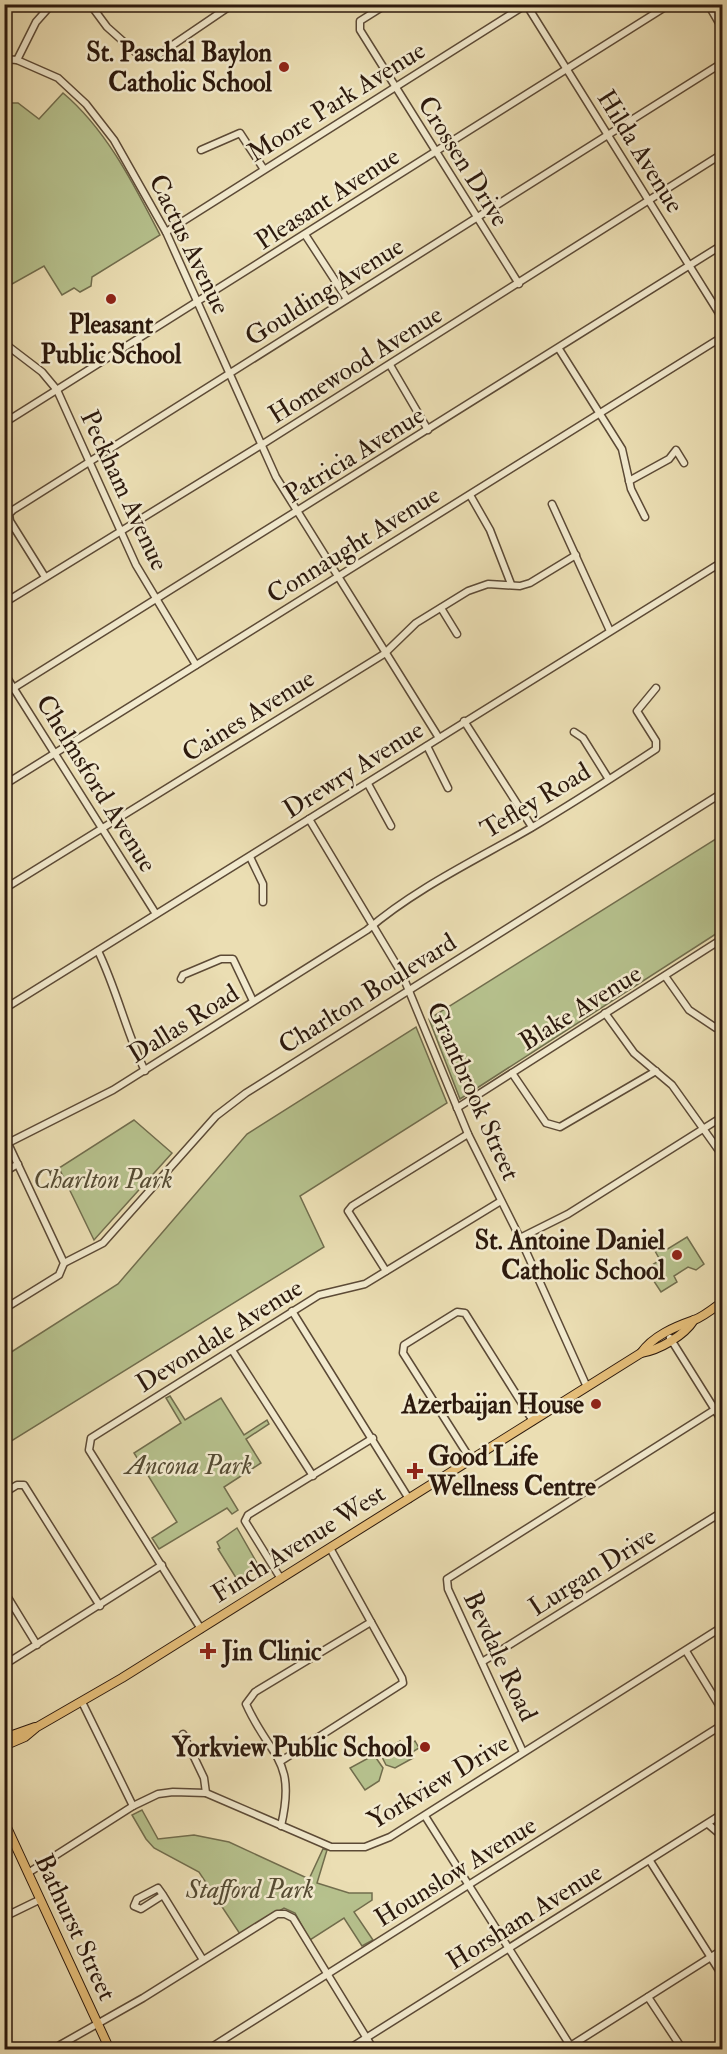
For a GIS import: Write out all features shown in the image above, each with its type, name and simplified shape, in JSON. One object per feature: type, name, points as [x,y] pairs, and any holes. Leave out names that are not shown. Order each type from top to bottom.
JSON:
[{"type":"main road","name":"Finch Avenue West","points":[[4,1738],[37,1727],[82,1702],[641,1353],[648,1343],[668,1336],[686,1321],[694,1320],[723,1302]]},
{"type":"main road","name":"Finch Avenue West","points":[[4,1746],[25,1737],[37,1727]]},
{"type":"main road","name":"Bathurst Street","points":[[4,1821],[110,2049]]},
{"type":"street","points":[[17,60],[30,31],[52,4]]},
{"type":"street","points":[[90,4],[107,27],[143,59],[158,54],[233,4]]},
{"type":"street","name":"Crossen Drive","points":[[387,4],[360,21],[360,30],[519,284]]},
{"type":"street","name":"Pleasant Avenue","points":[[4,423],[306,236],[670,4]]},
{"type":"street","points":[[708,4],[723,28]]},
{"type":"street","name":"Moore Park Avenue","points":[[166,232],[264,168],[526,5]]},
{"type":"street","name":"Hilda Avenue","points":[[526,5],[723,318]]},
{"type":"street","name":"Cactus Avenue","points":[[4,59],[17,60],[58,78],[86,104],[114,140],[166,232],[261,446],[296,512],[439,738]]},
{"type":"street","name":"Goulding Avenue","points":[[45,578],[10,521],[9,514],[88,460],[477,219],[723,63]]},
{"type":"street","points":[[201,150],[240,133],[264,168]]},
{"type":"street","name":"Homewood Avenue","points":[[4,603],[261,446],[723,154]]},
{"type":"street","points":[[306,236],[347,299]]},
{"type":"street","name":"Patricia Avenue","points":[[4,694],[723,245]]},
{"type":"street","name":"Connaught Avenue","points":[[4,785],[723,337]]},
{"type":"street","name":"Peckham Avenue","points":[[4,344],[42,372],[57,390],[120,533],[155,600],[196,665]]},
{"type":"street","points":[[559,349],[624,453],[629,481],[645,517]]},
{"type":"street","points":[[390,365],[428,430]]},
{"type":"street","points":[[629,481],[669,459],[676,450],[684,463]]},
{"type":"street","points":[[470,495],[490,530],[511,584]]},
{"type":"street","points":[[552,504],[610,631]]},
{"type":"street","name":"Caines Avenue","points":[[4,889],[384,654],[412,626],[478,586],[498,583],[520,586],[530,584],[576,555]]},
{"type":"street","name":"Drewry Avenue","points":[[4,1008],[723,562]]},
{"type":"street","points":[[441,608],[457,634]]},
{"type":"street","name":"Chelmsford Avenue","points":[[4,673],[156,914]]},
{"type":"street","name":"Tefley Road","points":[[373,924],[441,879],[532,827],[656,749],[656,741],[637,711],[656,688]]},
{"type":"street","points":[[464,721],[532,827]]},
{"type":"street","points":[[574,732],[583,738],[608,778]]},
{"type":"street","points":[[427,746],[448,788]]},
{"type":"street","points":[[368,784],[391,826]]},
{"type":"street","name":"Charlton Boulevard","points":[[4,1309],[58,1275],[64,1263],[103,1243],[224,1109],[246,1092],[723,793]]},
{"type":"street","name":"Grantbrook Street","points":[[309,819],[390,950],[468,1134],[520,1238],[586,1387]]},
{"type":"street","points":[[250,857],[263,884],[263,902]]},
{"type":"street","name":"Dallas Road","points":[[8,1143],[145,1071],[373,924]]},
{"type":"street","name":"Blake Avenue","points":[[457,1108],[723,939]]},
{"type":"street","points":[[98,951],[117,994],[130,1041],[145,1071]]},
{"type":"street","points":[[181,979],[183,975],[221,959],[233,959],[253,1001]]},
{"type":"street","points":[[665,976],[689,1010],[716,1028]]},
{"type":"street","points":[[605,1013],[634,1053],[672,1085],[723,1155]]},
{"type":"street","points":[[512,1073],[546,1123],[552,1127],[560,1127],[656,1071]]},
{"type":"street","points":[[520,1238],[568,1214],[723,1117]]},
{"type":"street","points":[[386,1271],[348,1211],[352,1206],[468,1134]]},
{"type":"street","points":[[4,1135],[64,1263]]},
{"type":"street","points":[[4,1172],[18,1164]]},
{"type":"street","name":"Devondale Avenue","points":[[162,1565],[89,1450],[88,1443],[91,1438],[319,1295],[366,1284],[501,1201]]},
{"type":"street","points":[[292,1311],[409,1498]]},
{"type":"street","points":[[471,1460],[403,1353],[404,1345],[457,1312],[465,1313],[533,1421]]},
{"type":"street","points":[[668,1336],[723,1421]]},
{"type":"street","points":[[232,1350],[313,1476]]},
{"type":"street","name":"Bevdale Road","points":[[524,1752],[448,1590],[447,1579],[723,1405]]},
{"type":"street","points":[[281,1579],[245,1521],[248,1515],[373,1438]]},
{"type":"street","points":[[4,1493],[17,1485],[24,1485],[100,1606]]},
{"type":"street","name":"Lurgan Drive","points":[[482,1662],[723,1512]]},
{"type":"street","points":[[281,1761],[403,1683],[330,1548]]},
{"type":"street","points":[[4,1665],[162,1565],[201,1629]]},
{"type":"street","points":[[4,1591],[38,1644]]},
{"type":"street","points":[[281,1826],[287,1801],[281,1761],[246,1704],[249,1697],[371,1622]]},
{"type":"street","name":"Yorkview Drive","points":[[28,1873],[133,1806],[158,1794],[206,1793],[331,1847],[349,1849],[378,1843],[425,1816],[723,1627]]},
{"type":"street","points":[[686,1651],[723,1710]]},
{"type":"street","points":[[82,1702],[133,1806]]},
{"type":"street","name":"Hounslow Avenue","points":[[207,2049],[723,1725]]},
{"type":"street","points":[[183,1734],[204,1778],[206,1793]]},
{"type":"street","name":"Horsham Avenue","points":[[347,2049],[723,1814]]},
{"type":"street","points":[[425,1816],[569,2048],[723,1950]]},
{"type":"street","points":[[708,1824],[716,1833],[723,1836]]},
{"type":"street","points":[[650,1861],[723,1976]]},
{"type":"street","points":[[163,1895],[141,1909],[134,1906],[134,1902],[150,1890],[158,1888],[163,1895],[203,1960]]},
{"type":"street","points":[[4,1917],[39,1900]]},
{"type":"street","points":[[56,2049],[278,1914],[285,1914],[293,1918],[374,2049]]},
{"type":"street","points":[[648,1997],[683,2049]]},
{"type":"green space","points":[[63,93],[79,108],[106,141],[160,235],[92,277],[91,286],[80,292],[74,288],[62,295],[44,266],[5,288],[5,103],[18,103],[39,119]]},
{"type":"green space","points":[[722,835],[722,930],[460,1099],[429,1019]]},
{"type":"green space","points":[[416,1027],[447,1103],[300,1196],[324,1247],[5,1445],[5,1356],[118,1284],[247,1134]]},
{"type":"green space","name":"Charlton Park","points":[[134,1120],[172,1153],[94,1240],[59,1168]]},
{"type":"green space","points":[[687,1237],[704,1264],[696,1270],[688,1267],[674,1276],[677,1282],[661,1292],[646,1269],[660,1260],[655,1251],[663,1246],[666,1250]]},
{"type":"green space","name":"Ancona Park","points":[[170,1396],[185,1420],[221,1398],[244,1435],[267,1420],[269,1424],[246,1439],[261,1463],[224,1487],[238,1510],[232,1514],[227,1508],[159,1549],[152,1538],[177,1522],[134,1453],[181,1423],[166,1398]]},
{"type":"green space","points":[[237,1528],[257,1563],[255,1571],[238,1581],[218,1549],[220,1548],[217,1542]]},
{"type":"green space","points":[[400,1741],[405,1748],[415,1741],[419,1748],[409,1754],[413,1758],[395,1768],[386,1765],[380,1753]]},
{"type":"green space","points":[[374,1755],[383,1768],[379,1781],[365,1790],[350,1768]]},
{"type":"green space","name":"Stafford Park","points":[[142,1810],[158,1839],[194,1835],[229,1842],[309,1879],[323,1849],[327,1850],[317,1883],[349,1893],[372,1893],[372,1900],[354,1912],[373,1940],[362,1946],[344,1918],[310,1940],[295,1913],[284,1908],[240,1934],[199,1872],[154,1848],[146,1839],[132,1815]]},
{"type":"place","name":"St. Paschal Baylon Catholic School","points":[[284,67]]},
{"type":"place","name":"Pleasant Public School","points":[[111,299]]},
{"type":"place","name":"St. Antoine Daniel Catholic School","points":[[677,1255]]},
{"type":"place","name":"Azerbaijan House","points":[[596,1404]]},
{"type":"place","name":"Good Life Wellness Centre","points":[[415,1471]]},
{"type":"place","name":"Jin Clinic","points":[[208,1651]]},
{"type":"place","name":"Yorkview Public School","points":[[425,1747]]}]
